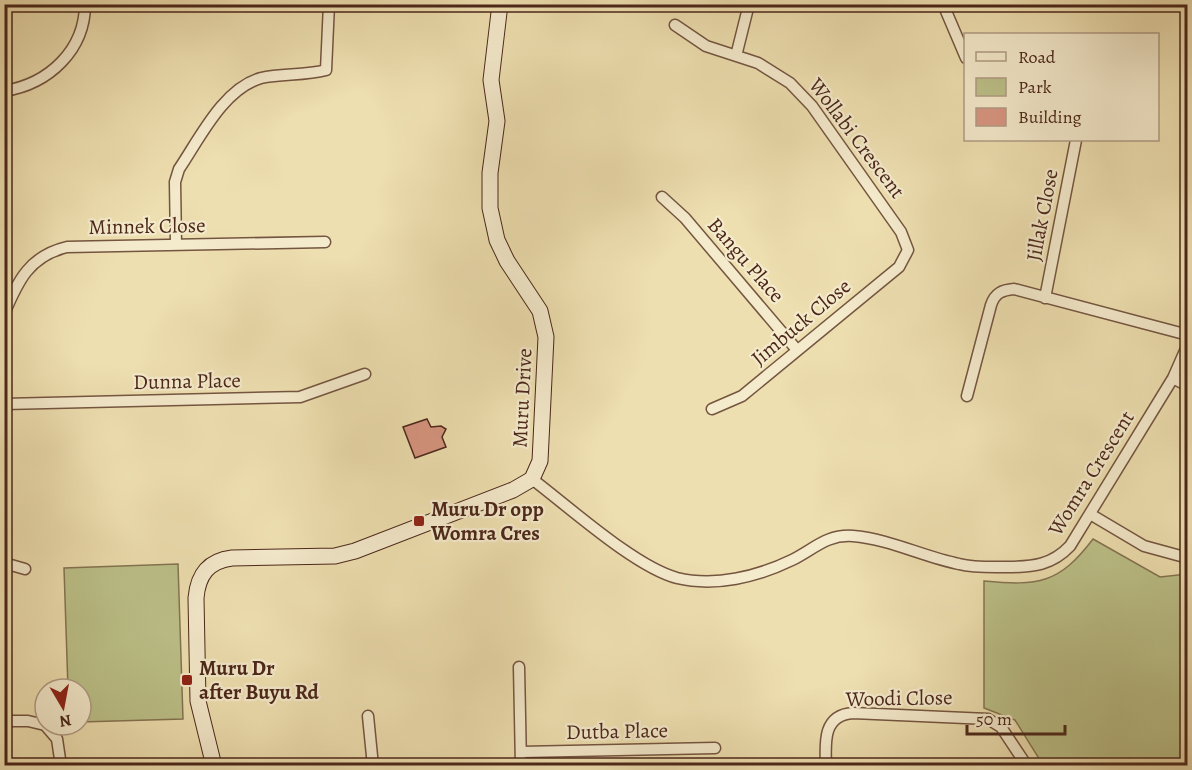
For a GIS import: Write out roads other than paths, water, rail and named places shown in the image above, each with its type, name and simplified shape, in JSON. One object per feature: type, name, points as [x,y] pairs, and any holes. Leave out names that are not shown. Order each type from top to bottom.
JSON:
[{"type":"street","points":[[4,90],[25,86],[59,66],[68,57],[82,32],[85,4]]},
{"type":"street","points":[[176,245],[175,182],[178,169],[227,100],[246,85],[269,77],[301,76],[326,70],[329,4]]},
{"type":"street","name":"Muru Drive","points":[[214,765],[200,714],[197,689],[196,597],[198,583],[208,567],[219,560],[232,558],[349,553],[513,490],[532,478],[541,452],[545,330],[540,311],[507,261],[497,240],[489,197],[497,121],[491,80],[500,4]]},
{"type":"street","points":[[736,56],[749,4]]},
{"type":"street","points":[[943,4],[964,53]]},
{"type":"street","name":"Wollabi Crescent","points":[[675,25],[706,46],[758,63],[780,75],[801,93],[901,232],[908,246],[907,255]]},
{"type":"street","name":"Jillak Close","points":[[1045,298],[1076,141]]},
{"type":"street","name":"Bangu Place","points":[[662,197],[685,219],[797,350]]},
{"type":"street","name":"Minnek Close","points":[[4,314],[22,275],[32,263],[49,252],[77,246],[324,242]]},
{"type":"street","name":"Jimbuck Close","points":[[712,409],[742,396],[899,267],[907,255]]},
{"type":"street","points":[[967,396],[991,305],[999,292],[1014,289],[1188,335]]},
{"type":"street","name":"Womra Crescent","points":[[532,478],[648,566],[675,577],[699,582],[727,581],[743,577],[789,562],[826,539],[842,536],[865,538],[963,565],[1033,567],[1053,561],[1065,552],[1173,378],[1188,344]]},
{"type":"street","name":"Dunna Place","points":[[4,404],[300,397],[365,374]]},
{"type":"street","points":[[1173,378],[1188,386]]},
{"type":"street","points":[[1090,514],[1144,546],[1188,558]]},
{"type":"street","points":[[4,563],[25,569]]},
{"type":"street","points":[[519,668],[521,765]]},
{"type":"street","name":"Woodi Close","points":[[826,765],[825,740],[829,726],[838,716],[853,713],[988,719],[1001,727],[1027,765]]},
{"type":"street","points":[[368,716],[373,765]]},
{"type":"street","points":[[4,721],[33,721]]},
{"type":"street","points":[[55,737],[61,765]]},
{"type":"street","name":"Dutba Place","points":[[521,752],[715,748]]},
{"type":"place","name":"Muru Dr opp Womra Cres","points":[[419,521]]},
{"type":"place","name":"Muru Dr after Buyu Rd","points":[[187,680]]}]
